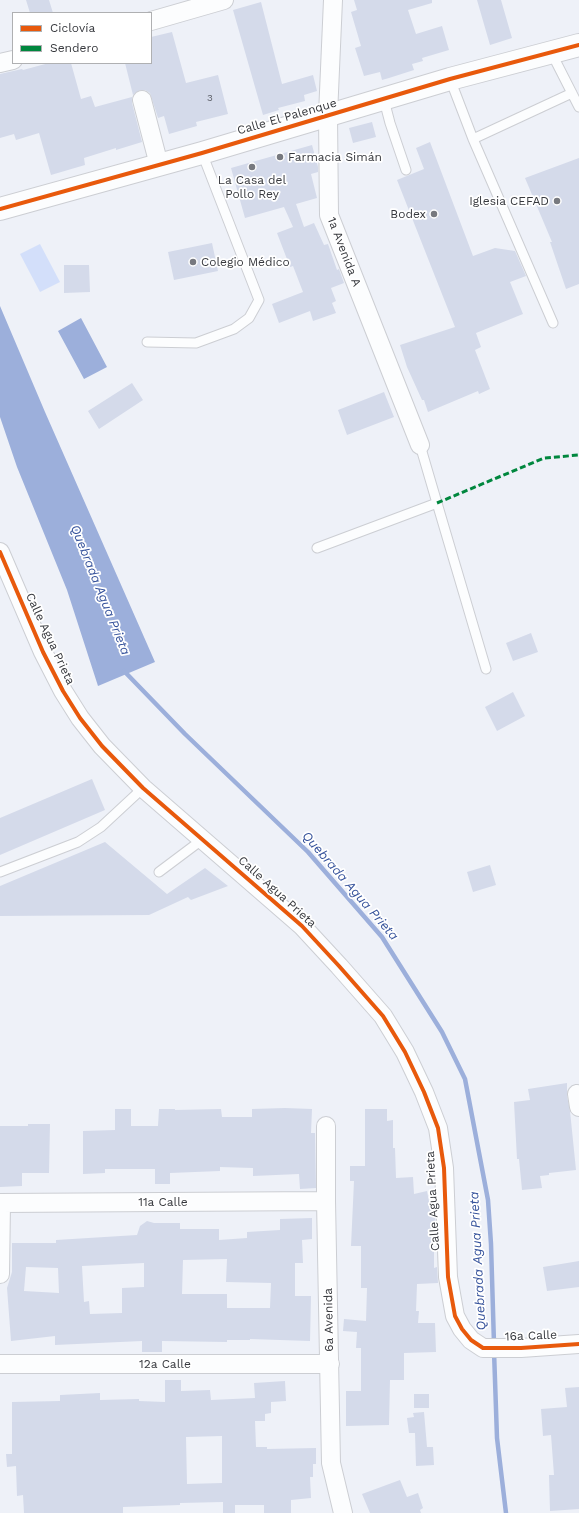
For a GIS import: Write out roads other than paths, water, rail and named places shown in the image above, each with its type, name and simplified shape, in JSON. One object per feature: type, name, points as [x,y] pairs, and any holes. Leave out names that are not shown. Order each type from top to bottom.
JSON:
[{"type":"street","points":[[152,21],[224,0]]},
{"type":"street","name":"1a Avenida A","points":[[333,0],[328,115],[329,215],[420,445]]},
{"type":"street","name":"Calle El Palenque","points":[[0,209],[202,153],[328,115],[384,100],[450,79],[579,45]]},
{"type":"street","points":[[0,63],[12,60]]},
{"type":"street","points":[[142,100],[159,165]]},
{"type":"street","name":"Calle Agua Prieta","points":[[0,552],[42,652],[63,691],[80,718],[102,746],[143,788],[302,926],[383,1016],[405,1052],[424,1092],[438,1128],[444,1168],[448,1278],[455,1316],[462,1329],[471,1340],[483,1348]]},
{"type":"street","name":"6a Avenida","points":[[326,1126],[331,1463],[343,1513]]},
{"type":"street","name":"11a Calle","points":[[0,1203],[326,1201]]},
{"type":"street","points":[[0,1203],[0,1274]]},
{"type":"street","name":"16a Calle","points":[[483,1348],[521,1348],[579,1344]]},
{"type":"street","name":"12a Calle","points":[[0,1364],[330,1364]]},
{"type":"lane","points":[[551,52],[579,107]]},
{"type":"lane","points":[[450,79],[473,139],[553,323]]},
{"type":"lane","points":[[473,139],[572,93]]},
{"type":"lane","points":[[384,100],[406,170]]},
{"type":"lane","points":[[147,342],[196,343],[234,329],[249,318],[259,300],[202,153]]},
{"type":"lane","points":[[420,445],[486,669]]},
{"type":"lane","points":[[317,548],[437,503]]},
{"type":"lane","points":[[0,872],[78,842],[102,827],[143,788]]},
{"type":"lane","points":[[159,872],[203,839]]},
{"type":"water","points":[[0,306],[155,662],[98,686],[67,590],[17,467],[0,417]]},
{"type":"water","points":[[81,318],[107,367],[84,379],[58,331]]},
{"type":"waterway","name":"Quebrada Agua Prieta","points":[[124,671],[185,734],[308,852],[382,937],[442,1032],[465,1079],[488,1200],[494,1344]]},
{"type":"waterway","name":"Quebrada Agua Prieta","points":[[494,1351],[497,1438],[506,1513]]},
{"type":"place","name":"Farmacia Simán","points":[[280,157]]},
{"type":"place","name":"La Casa del Pollo Rey","points":[[252,167]]},
{"type":"place","name":"Iglesia CEFAD","points":[[557,201]]},
{"type":"place","name":"Bodex","points":[[434,214]]},
{"type":"place","name":"Colegio Médico","points":[[193,262]]}]
